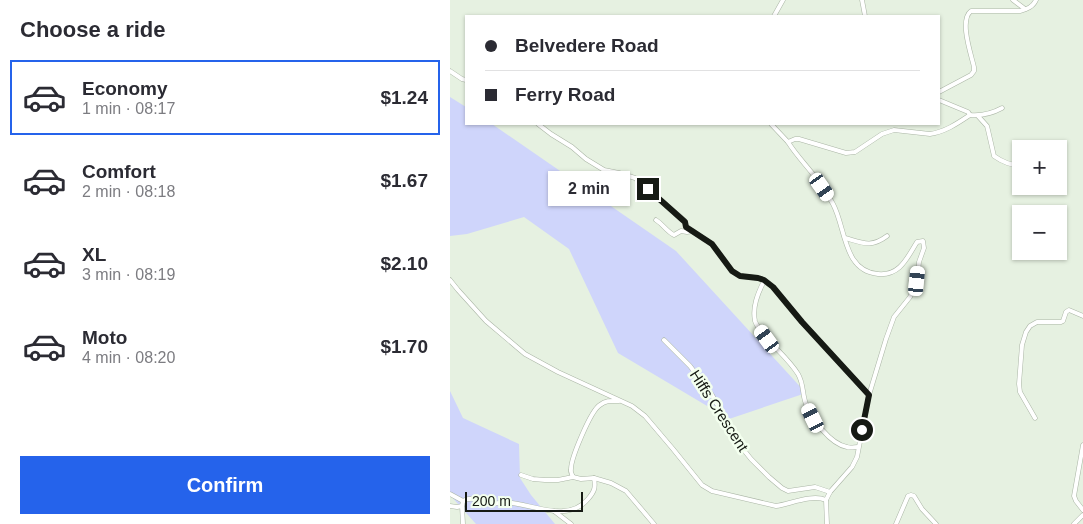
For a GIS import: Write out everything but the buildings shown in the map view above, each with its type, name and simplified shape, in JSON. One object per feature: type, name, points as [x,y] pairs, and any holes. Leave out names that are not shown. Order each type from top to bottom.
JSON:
[{"type":"street","points":[[774,15],[782,0]]},
{"type":"street","points":[[862,0],[865,15]]},
{"type":"street","points":[[1013,0],[1026,10]]},
{"type":"street","points":[[940,91],[970,76],[974,71],[966,26],[969,12],[1026,10],[1034,5],[1036,0]]},
{"type":"street","points":[[450,71],[465,80]]},
{"type":"street","points":[[940,100],[968,112],[970,116]]},
{"type":"street","points":[[788,142],[799,139],[851,153],[887,132],[894,130],[934,134],[970,116],[990,114],[1002,108]]},
{"type":"street","points":[[978,116],[987,126],[994,156],[1012,165]]},
{"type":"street","points":[[539,125],[604,170],[635,178],[679,216],[685,222],[686,227],[712,244],[732,271],[740,276],[764,280],[773,287],[802,322],[869,395]]},
{"type":"street","points":[[772,125],[788,142],[828,195],[835,207],[854,262],[867,271],[887,274],[897,269],[907,260],[917,242],[920,240],[924,244],[919,262],[917,281],[910,297],[894,317],[869,395],[852,468],[830,492],[826,500],[827,524]]},
{"type":"street","points":[[656,220],[662,224],[667,232],[674,235],[681,231],[692,231]]},
{"type":"street","points":[[845,238],[871,244],[879,242],[887,236]]},
{"type":"street","points":[[450,280],[486,321],[525,354],[558,372],[632,406],[645,416],[702,485],[712,491],[776,506],[816,498],[826,500]]},
{"type":"street","points":[[764,280],[754,308],[755,323],[798,374],[806,402],[813,418],[822,430],[837,443],[847,447],[858,447]]},
{"type":"street","points":[[1035,418],[1020,392],[1019,384],[1022,345],[1026,332],[1030,326],[1037,322],[1063,321],[1064,315],[1069,310],[1083,316]]},
{"type":"street","name":"Hiffs Crescent","points":[[664,340],[690,366],[712,395],[739,444],[769,477],[788,491],[815,487],[830,492]]},
{"type":"street","points":[[573,477],[571,470],[575,456],[593,412],[599,405],[608,400],[621,401]]},
{"type":"street","points":[[1083,445],[1074,496],[1083,510]]},
{"type":"street","points":[[521,475],[533,479],[550,480],[573,477],[581,479],[594,478],[611,483],[626,491],[654,524]]},
{"type":"street","points":[[463,501],[469,498],[489,502],[514,503],[554,511],[571,510],[585,503],[592,494],[596,486],[594,478]]},
{"type":"street","points":[[450,494],[463,501]]},
{"type":"street","points":[[896,524],[908,496],[911,495],[914,496],[922,509],[936,524]]},
{"type":"street","points":[[463,501],[463,524]]},
{"type":"street","points":[[450,506],[462,506]]},
{"type":"street","points":[[554,511],[571,524]]},
{"type":"street","points":[[1074,524],[1083,516]]},
{"type":"shaded area","points":[[450,97],[465,106],[465,125],[493,125],[676,251],[806,393],[729,419],[618,353],[569,249],[524,217],[467,234],[450,236]]},
{"type":"shaded area","points":[[450,391],[463,418],[519,444],[520,478],[531,495],[555,524],[476,524],[450,495]]},
{"type":"route","points":[[648,189],[685,222],[686,227],[712,244],[732,271],[740,276],[764,280],[773,287],[802,322],[869,395],[862,430]]}]
